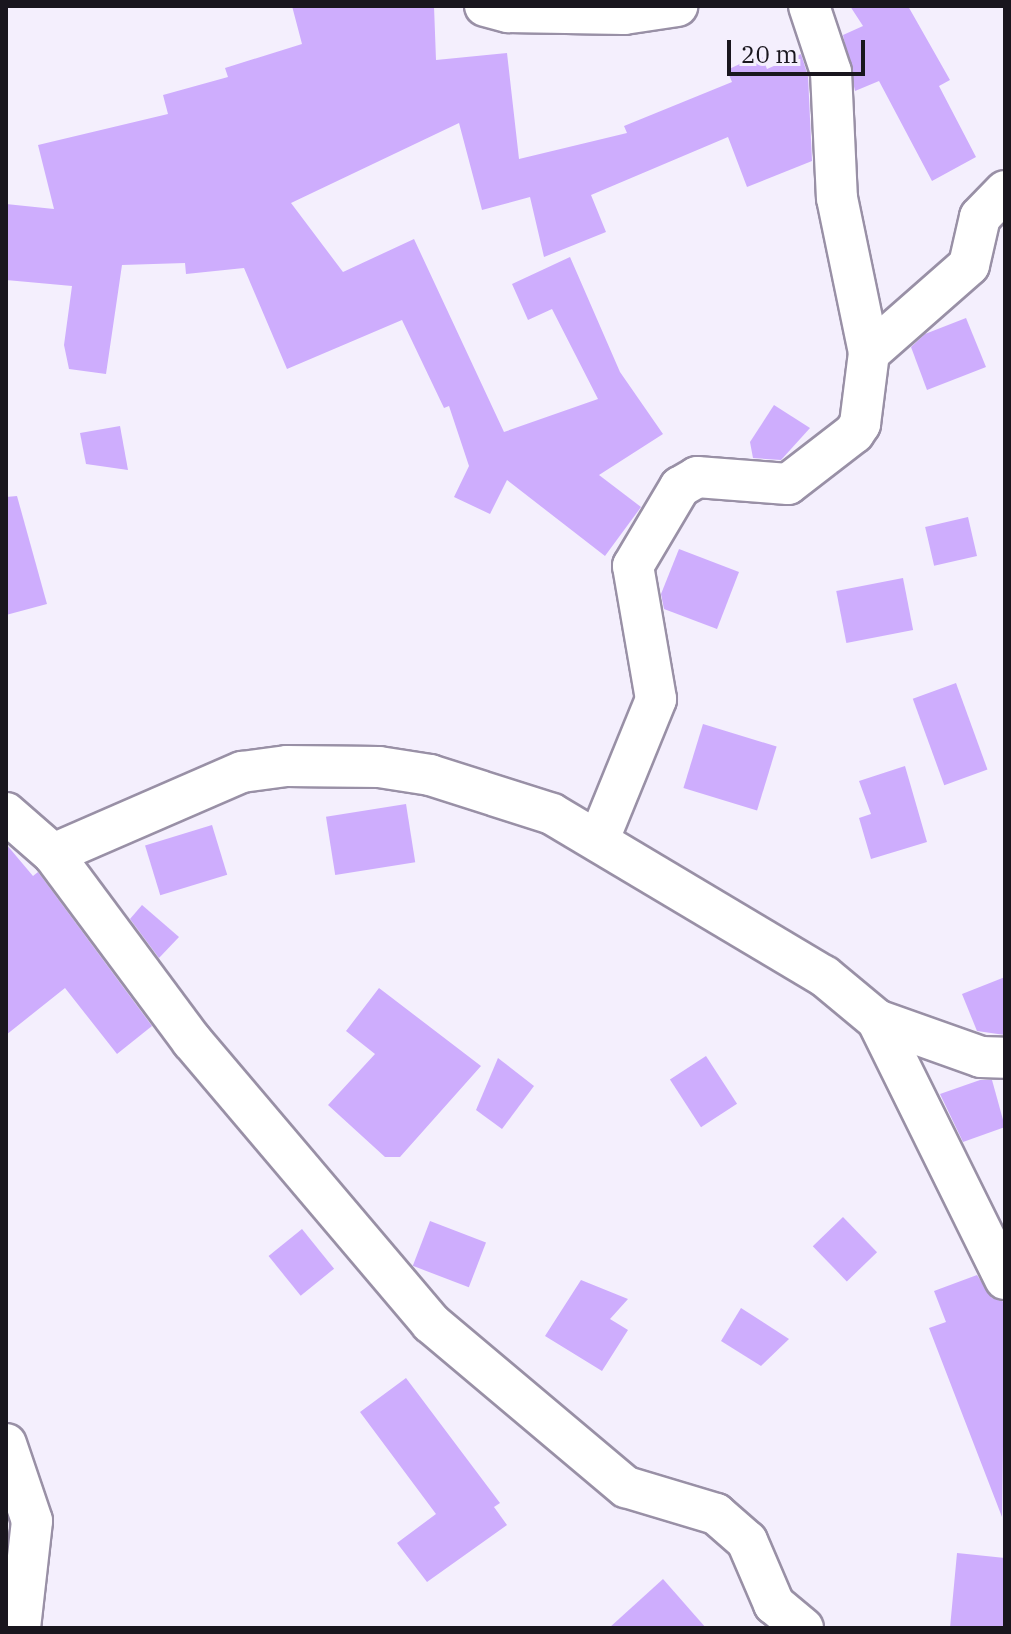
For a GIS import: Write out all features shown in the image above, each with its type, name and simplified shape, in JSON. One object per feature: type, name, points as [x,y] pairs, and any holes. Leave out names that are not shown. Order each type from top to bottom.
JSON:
[{"type":"street","points":[[485,6],[508,12],[624,14],[677,6]]},
{"type":"street","points":[[599,839],[656,699],[633,566],[680,487],[697,477],[788,484],[854,433],[860,424],[869,353],[837,198],[831,72],[809,6]]},
{"type":"street","points":[[869,353],[969,265],[980,217],[1005,191]]},
{"type":"street","points":[[53,854],[242,772],[287,766],[379,767],[430,775],[552,814],[599,839],[824,976],[866,1011],[981,1057],[1005,1058]]},
{"type":"street","points":[[6,813],[53,854],[192,1041],[399,1289],[497,1383],[611,1476],[716,1514],[747,1541],[774,1604],[803,1628]]},
{"type":"street","points":[[866,1011],[1005,1279]]},
{"type":"street","points":[[6,1444],[32,1521],[20,1628]]},
{"type":"building","points":[[292,6],[434,6],[436,60],[507,53],[519,159],[627,133],[624,126],[732,82],[727,70],[761,54],[767,69],[801,54],[808,76],[812,161],[747,187],[728,137],[591,195],[606,232],[544,257],[530,197],[482,210],[459,123],[291,203],[343,272],[414,239],[504,432],[598,399],[552,309],[528,320],[512,284],[570,257],[620,372],[663,434],[599,475],[641,507],[605,556],[507,480],[490,514],[454,497],[469,466],[449,406],[444,408],[402,320],[287,369],[244,268],[186,274],[185,263],[122,265],[106,374],[69,369],[64,345],[72,286],[6,280],[6,204],[54,209],[38,145],[168,114],[163,95],[228,77],[225,68],[302,44]]},
{"type":"building","points":[[850,6],[908,6],[950,80],[939,86],[976,157],[932,181],[879,81],[855,91],[843,35],[863,26]]},
{"type":"building","points":[[966,318],[986,367],[927,390],[911,347],[925,334]]},
{"type":"building","points":[[774,405],[810,428],[781,460],[753,458],[750,442]]},
{"type":"building","points":[[120,426],[128,470],[86,464],[80,433]]},
{"type":"building","points":[[17,496],[47,604],[6,615],[6,497]]},
{"type":"building","points":[[968,517],[977,556],[934,566],[925,527]]},
{"type":"building","points":[[679,549],[739,572],[717,629],[664,609],[661,594]]},
{"type":"building","points":[[903,578],[913,630],[846,643],[836,591]]},
{"type":"building","points":[[956,683],[987,769],[944,785],[913,699]]},
{"type":"building","points":[[703,724],[777,747],[757,811],[683,788]]},
{"type":"building","points":[[905,766],[927,842],[871,859],[859,818],[871,814],[859,781]]},
{"type":"building","points":[[406,804],[415,862],[335,875],[326,817]]},
{"type":"building","points":[[212,825],[227,875],[160,895],[145,845]]},
{"type":"building","points":[[6,844],[33,876],[38,872],[152,1026],[117,1054],[65,988],[6,1035]]},
{"type":"building","points":[[142,905],[179,937],[159,958],[130,919]]},
{"type":"building","points":[[1005,977],[1005,1035],[977,1031],[962,994]]},
{"type":"building","points":[[379,988],[481,1066],[400,1157],[385,1157],[328,1105],[375,1054],[346,1031]]},
{"type":"building","points":[[706,1056],[737,1104],[701,1127],[670,1079]]},
{"type":"building","points":[[498,1058],[534,1086],[502,1129],[476,1110]]},
{"type":"building","points":[[980,1080],[992,1080],[1005,1127],[963,1142],[940,1094]]},
{"type":"building","points":[[843,1217],[877,1252],[847,1281],[813,1246]]},
{"type":"building","points":[[430,1221],[486,1243],[469,1287],[413,1266]]},
{"type":"building","points":[[302,1229],[334,1269],[301,1296],[269,1256]]},
{"type":"building","points":[[977,1275],[992,1298],[1005,1302],[1002,1517],[929,1328],[946,1322],[934,1291]]},
{"type":"building","points":[[581,1280],[628,1299],[610,1319],[628,1330],[602,1371],[545,1336]]},
{"type":"building","points":[[741,1308],[789,1339],[761,1366],[721,1341]]},
{"type":"building","points":[[406,1378],[500,1503],[494,1507],[507,1525],[427,1582],[397,1543],[436,1514],[360,1412]]},
{"type":"building","points":[[957,1553],[1005,1558],[1005,1628],[950,1628]]},
{"type":"building","points":[[663,1579],[706,1628],[609,1628]]}]
